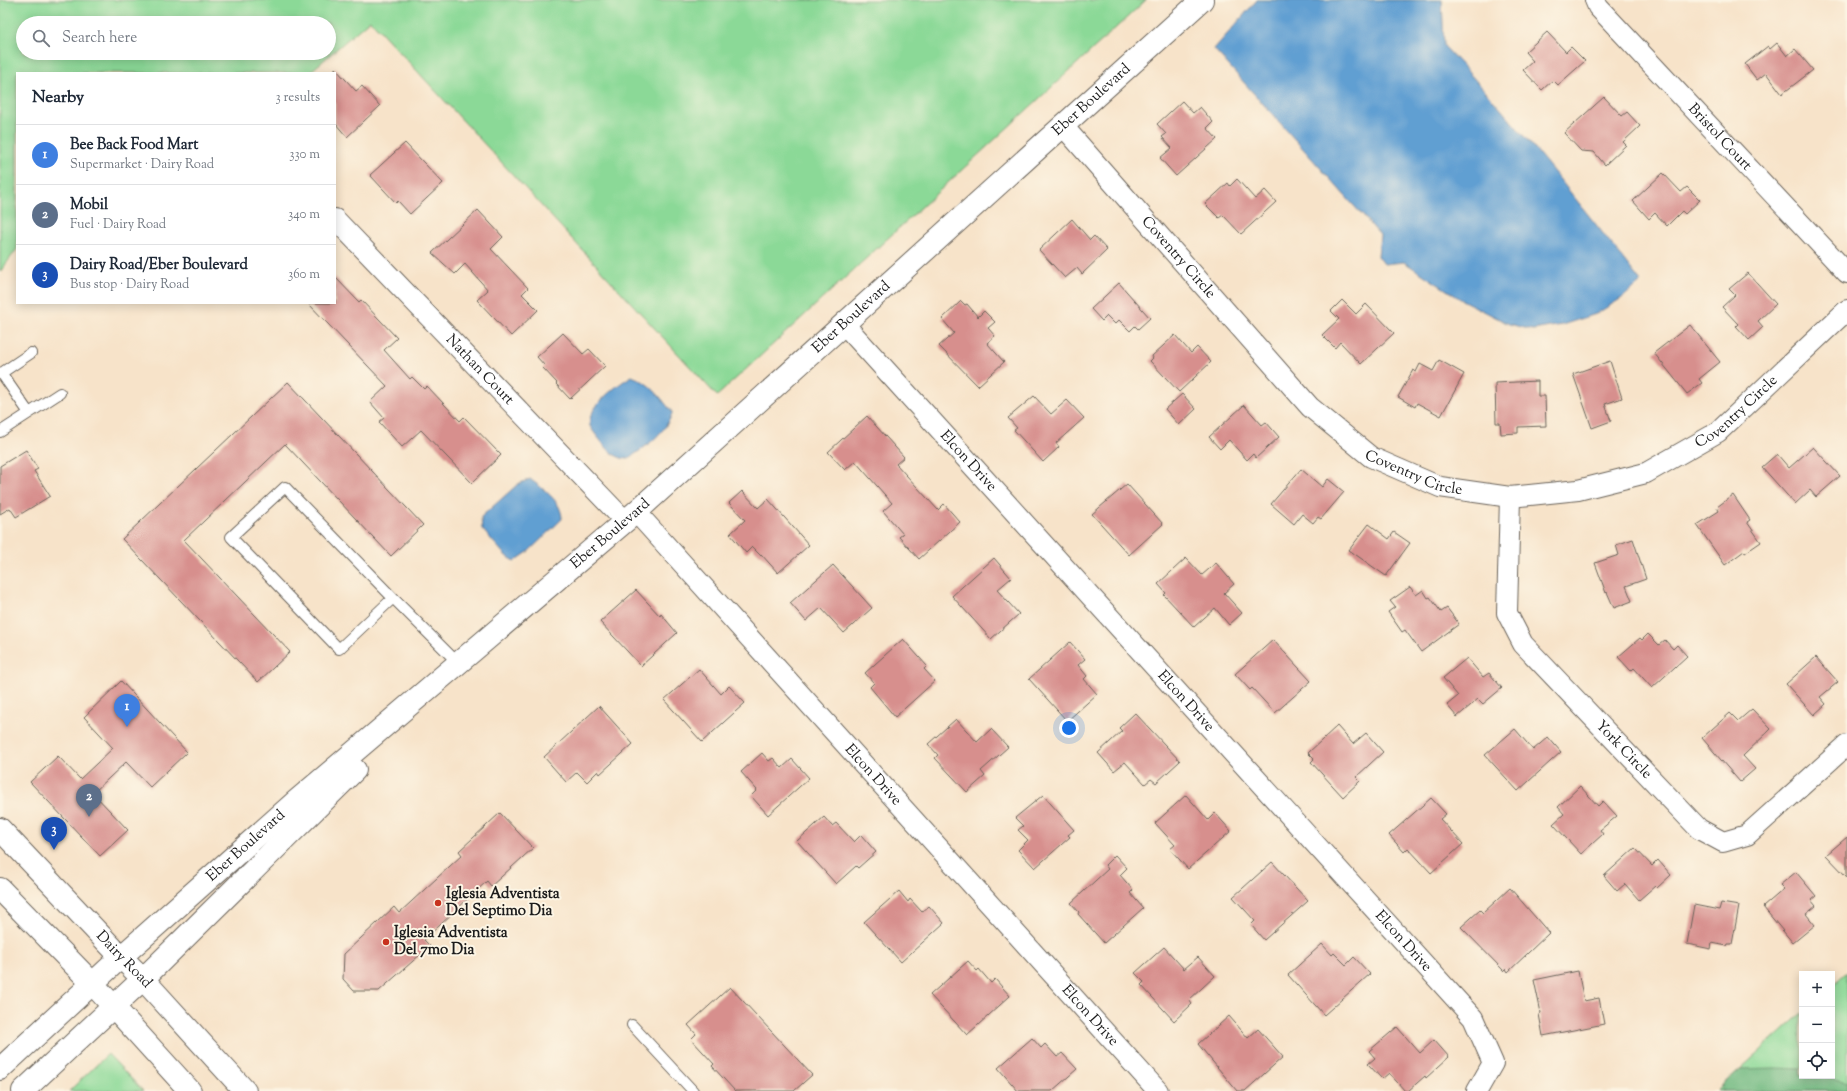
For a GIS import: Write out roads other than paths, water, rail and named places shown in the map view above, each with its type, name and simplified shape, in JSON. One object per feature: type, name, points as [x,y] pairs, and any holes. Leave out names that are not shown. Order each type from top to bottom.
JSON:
[{"type":"street","name":"Eber Boulevard","points":[[0,1068],[121,957],[294,803],[498,631],[630,517],[1202,0]]},
{"type":"street","name":"Bristol Court","points":[[1595,0],[1598,7],[1847,273]]},
{"type":"street","name":"Coventry Circle","points":[[1062,126],[1310,408],[1371,457],[1440,487],[1510,497],[1578,490],[1646,473],[1718,432],[1847,310]]},
{"type":"street","name":"Nathan Court","points":[[336,220],[630,517]]},
{"type":"street","name":"Elcon Drive","points":[[844,324],[1473,1018],[1493,1063],[1477,1091]]},
{"type":"street","name":"York Circle","points":[[1510,497],[1507,613],[1523,644],[1699,829],[1723,842],[1747,835],[1847,745]]},
{"type":"street","name":"Elcon Drive","points":[[630,517],[1158,1091]]},
{"type":"street","name":"Eber Boulevard","points":[[23,1091],[112,1006],[144,979],[320,803],[498,631]]},
{"type":"street","name":"Dairy Road","points":[[0,830],[121,957],[144,979],[245,1091]]},
{"type":"street","points":[[0,889],[93,984],[190,1091]]},
{"type":"lane","points":[[29,413],[1,374],[31,353]]},
{"type":"lane","points":[[0,432],[60,393]]},
{"type":"lane","points":[[393,598],[338,649],[231,537],[285,486],[459,664]]},
{"type":"lane","points":[[632,1025],[693,1091]]},
{"type":"water","points":[[1257,0],[1442,0],[1444,46],[1520,132],[1641,282],[1622,298],[1596,314],[1562,325],[1533,330],[1509,324],[1462,300],[1404,262],[1384,264],[1378,256],[1380,235],[1214,49]]},
{"type":"water","points":[[632,376],[645,382],[655,391],[672,414],[669,421],[659,434],[628,459],[624,459],[618,457],[607,449],[591,428],[590,419],[593,412],[604,397],[619,384]]},
{"type":"water","points":[[530,479],[546,491],[555,501],[559,507],[562,519],[528,552],[515,561],[506,556],[482,529],[481,517],[518,484]]},
{"type":"place","name":"Bee Back Food Mart","points":[[127,727]]},
{"type":"place","name":"Mobil","points":[[89,817]]},
{"type":"place","name":"Dairy Road/Eber Boulevard","points":[[54,850]]},
{"type":"place","name":"Iglesia Adventista Del Septimo Dia","points":[[438,903]]},
{"type":"place","name":"Iglesia Adventista Del 7mo Dia","points":[[386,942]]}]
